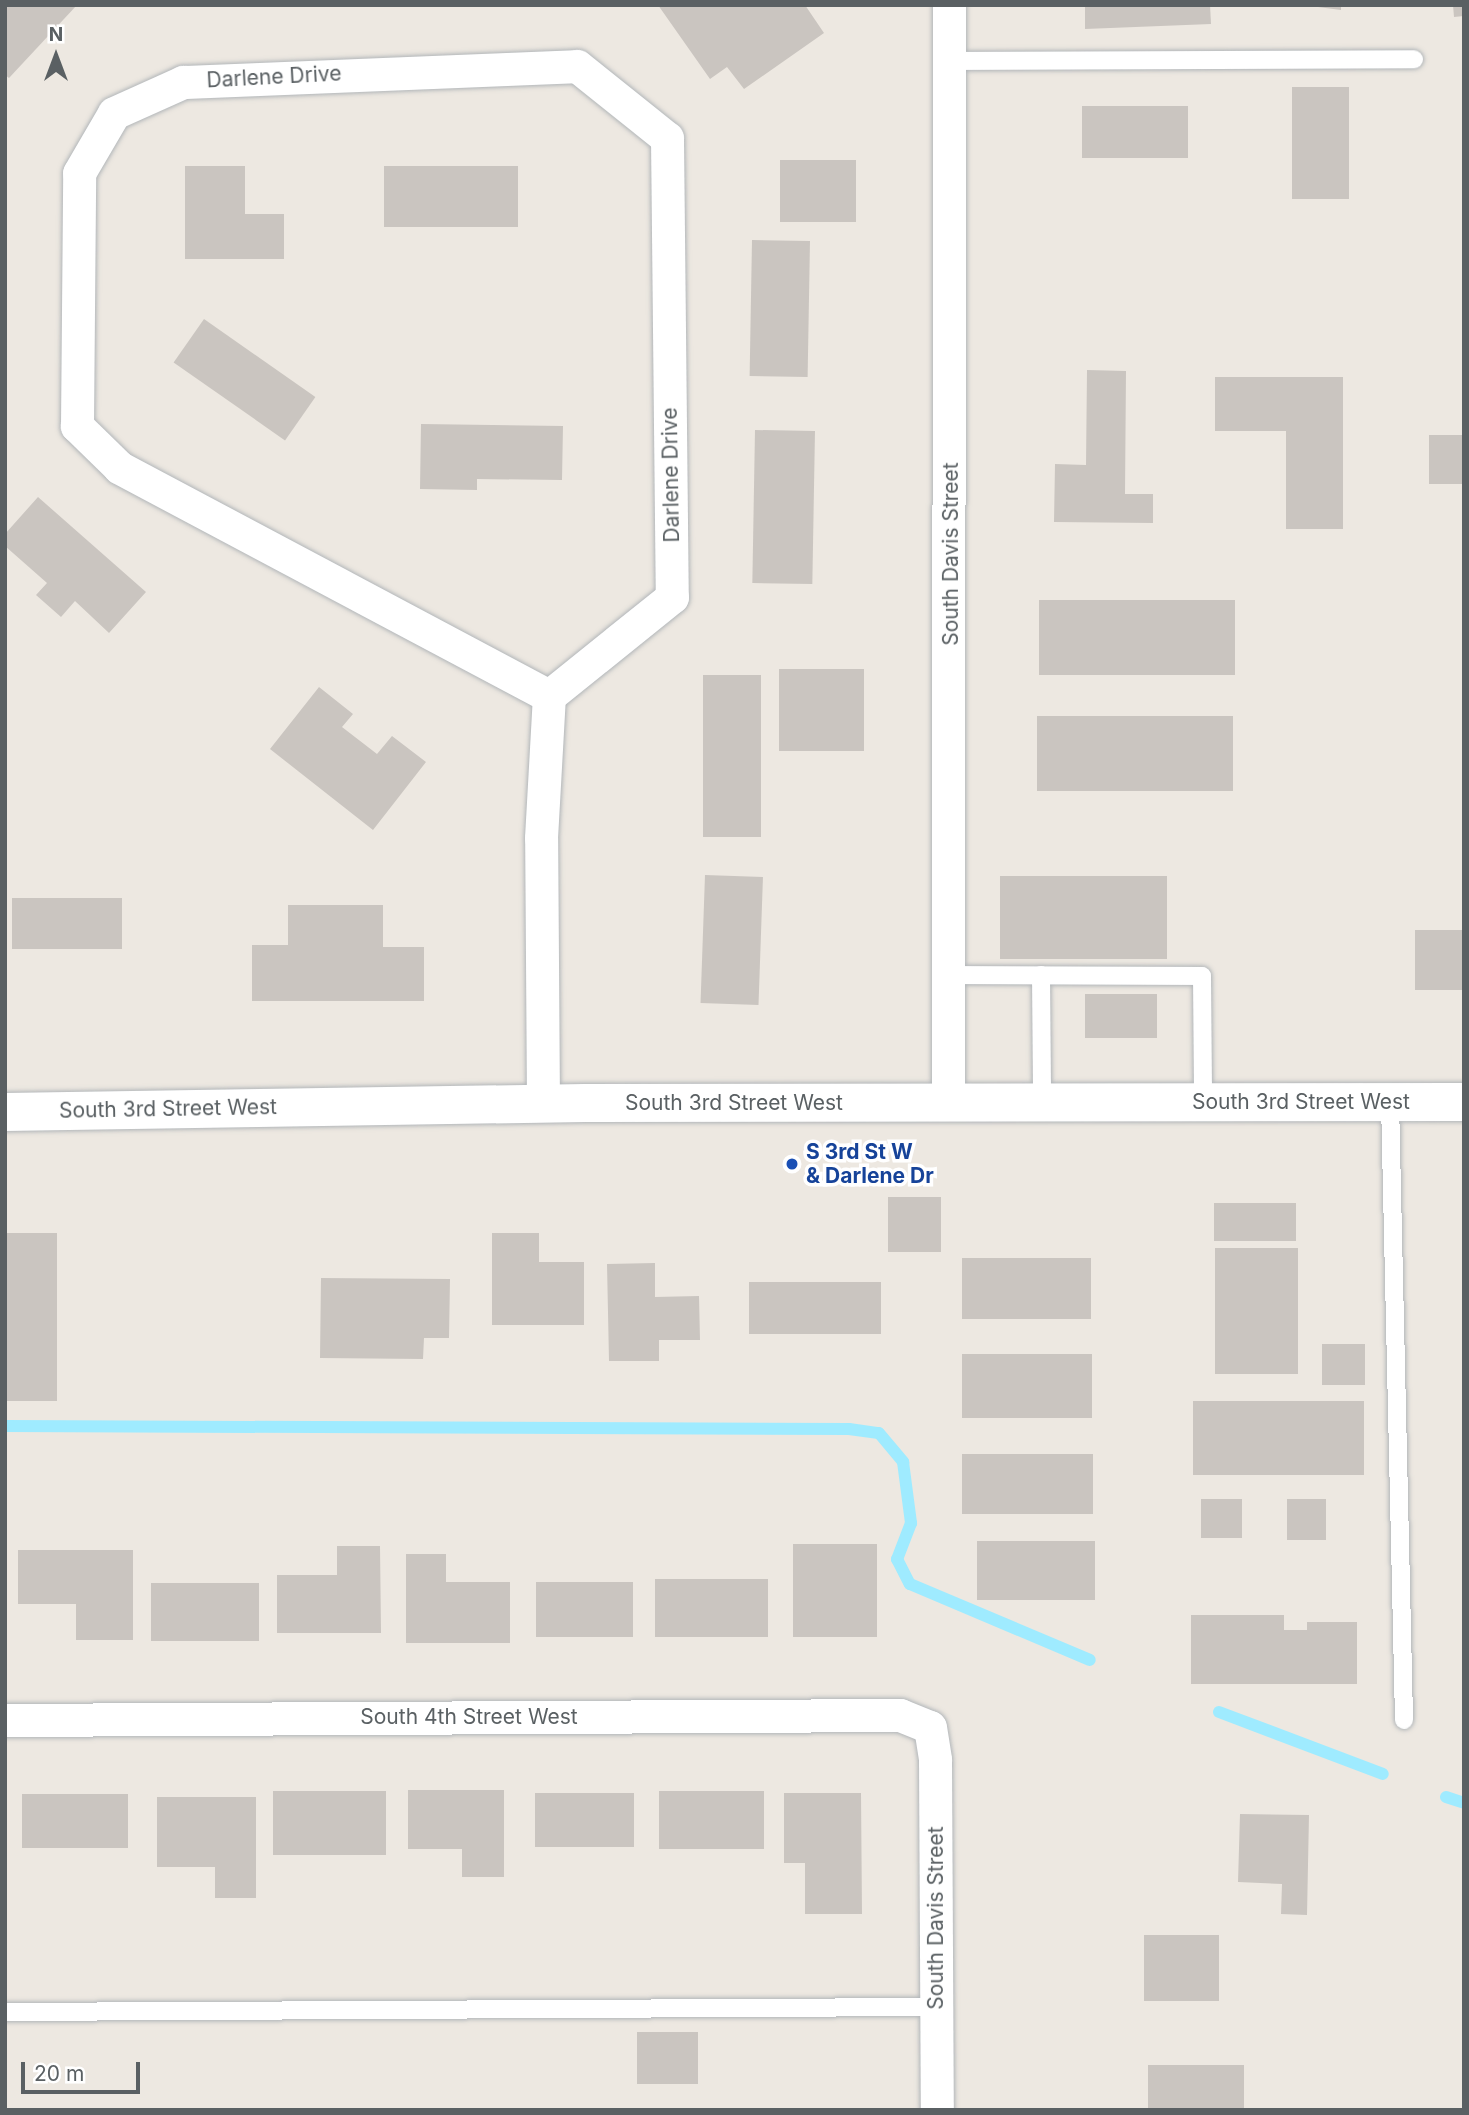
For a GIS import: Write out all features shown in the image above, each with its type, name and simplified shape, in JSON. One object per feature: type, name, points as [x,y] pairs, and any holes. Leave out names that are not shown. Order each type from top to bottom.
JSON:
[{"type":"main road","name":"South 3rd Street West","points":[[5,1112],[543,1104],[1464,1102]]},
{"type":"street","name":"South Davis Street","points":[[948,1102],[949,5]]},
{"type":"street","name":"Darlene Drive","points":[[577,66],[667,138],[672,597],[549,696],[119,467],[77,426],[79,173],[114,113],[183,82],[577,66]]},
{"type":"street","points":[[543,1104],[541,838],[549,696]]},
{"type":"street","name":"South 4th Street West","points":[[5,1720],[900,1715],[930,1727]]},
{"type":"street","name":"South Davis Street","points":[[930,1727],[935,1760],[937,2110]]},
{"type":"lane","points":[[949,61],[1414,59]]},
{"type":"lane","points":[[948,975],[1202,976],[1203,1102]]},
{"type":"lane","points":[[1041,975],[1042,1102]]},
{"type":"lane","points":[[1390,1102],[1404,1720]]},
{"type":"lane","points":[[5,2012],[936,2007]]},
{"type":"building","points":[[5,5],[77,5],[9,78],[5,75]]},
{"type":"building","points":[[658,5],[805,5],[824,33],[744,89],[727,67],[710,79]]},
{"type":"building","points":[[1085,5],[1210,5],[1211,24],[1085,29]]},
{"type":"building","points":[[1341,5],[1341,10],[1318,7]]},
{"type":"building","points":[[1453,5],[1464,5],[1464,16],[1454,17]]},
{"type":"building","points":[[1292,87],[1349,87],[1349,199],[1292,199]]},
{"type":"building","points":[[1082,106],[1188,106],[1188,158],[1082,158]]},
{"type":"building","points":[[780,160],[856,160],[856,222],[780,222]]},
{"type":"building","points":[[185,166],[245,166],[245,214],[284,214],[284,259],[185,259]]},
{"type":"building","points":[[384,166],[518,166],[518,227],[384,227]]},
{"type":"building","points":[[752,240],[810,241],[808,377],[750,376]]},
{"type":"building","points":[[204,319],[315,397],[285,440],[174,362]]},
{"type":"building","points":[[1087,370],[1126,371],[1125,494],[1153,494],[1153,523],[1054,522],[1055,464],[1086,465]]},
{"type":"building","points":[[1215,377],[1343,377],[1343,529],[1286,529],[1286,431],[1215,431]]},
{"type":"building","points":[[421,424],[563,426],[562,480],[477,479],[477,490],[420,489]]},
{"type":"building","points":[[755,430],[815,431],[812,584],[752,583]]},
{"type":"building","points":[[1429,435],[1464,435],[1464,484],[1429,484]]},
{"type":"building","points":[[38,497],[146,592],[109,633],[75,601],[61,617],[36,595],[47,583],[5,546],[5,534]]},
{"type":"building","points":[[1039,600],[1235,600],[1235,675],[1039,675]]},
{"type":"building","points":[[779,669],[864,669],[864,751],[779,751]]},
{"type":"building","points":[[703,675],[761,675],[761,837],[703,837]]},
{"type":"building","points":[[319,687],[353,714],[342,727],[377,754],[392,736],[426,762],[373,830],[270,749]]},
{"type":"building","points":[[1037,716],[1233,716],[1233,791],[1037,791]]},
{"type":"building","points":[[705,875],[763,877],[758,1005],[701,1003]]},
{"type":"building","points":[[1000,876],[1167,876],[1167,959],[1000,959]]},
{"type":"building","points":[[12,898],[122,898],[122,949],[12,949]]},
{"type":"building","points":[[288,905],[383,905],[383,947],[424,947],[424,1001],[252,1001],[252,945],[288,945]]},
{"type":"building","points":[[1415,930],[1464,930],[1464,990],[1415,990]]},
{"type":"building","points":[[1085,994],[1157,994],[1157,1038],[1085,1038]]},
{"type":"building","points":[[888,1197],[941,1197],[941,1252],[888,1252]]},
{"type":"building","points":[[1214,1203],[1296,1203],[1296,1241],[1214,1241]]},
{"type":"building","points":[[5,1233],[57,1233],[57,1401],[5,1401]]},
{"type":"building","points":[[492,1233],[539,1233],[539,1262],[584,1262],[584,1325],[492,1325]]},
{"type":"building","points":[[1215,1248],[1298,1248],[1298,1374],[1215,1374]]},
{"type":"building","points":[[962,1258],[1091,1258],[1091,1319],[962,1319]]},
{"type":"building","points":[[655,1263],[655,1297],[699,1296],[700,1340],[659,1340],[659,1361],[609,1361],[607,1264]]},
{"type":"building","points":[[321,1278],[450,1279],[449,1338],[424,1338],[423,1359],[320,1358]]},
{"type":"building","points":[[749,1282],[881,1282],[881,1334],[749,1334]]},
{"type":"building","points":[[1322,1344],[1365,1344],[1365,1385],[1322,1385]]},
{"type":"building","points":[[962,1354],[1092,1354],[1092,1418],[962,1418]]},
{"type":"building","points":[[1193,1401],[1364,1401],[1364,1475],[1193,1475]]},
{"type":"building","points":[[962,1454],[1093,1454],[1093,1514],[962,1514]]},
{"type":"building","points":[[1201,1499],[1242,1499],[1242,1538],[1201,1538]]},
{"type":"building","points":[[1287,1499],[1326,1499],[1326,1540],[1287,1540]]},
{"type":"building","points":[[977,1541],[1095,1541],[1095,1600],[977,1600]]},
{"type":"building","points":[[793,1544],[877,1544],[877,1637],[793,1637]]},
{"type":"building","points":[[337,1546],[380,1546],[381,1633],[277,1633],[277,1575],[337,1575]]},
{"type":"building","points":[[18,1550],[133,1550],[133,1640],[76,1640],[76,1604],[18,1604]]},
{"type":"building","points":[[406,1554],[446,1554],[446,1582],[510,1582],[510,1643],[406,1643]]},
{"type":"building","points":[[655,1579],[768,1579],[768,1637],[655,1637]]},
{"type":"building","points":[[536,1582],[633,1582],[633,1637],[536,1637]]},
{"type":"building","points":[[151,1583],[259,1583],[259,1641],[151,1641]]},
{"type":"building","points":[[1191,1615],[1284,1615],[1284,1630],[1307,1630],[1307,1622],[1357,1622],[1357,1684],[1191,1684]]},
{"type":"building","points":[[408,1790],[504,1790],[504,1877],[462,1877],[462,1849],[408,1849]]},
{"type":"building","points":[[273,1791],[386,1791],[386,1855],[273,1855]]},
{"type":"building","points":[[659,1791],[764,1791],[764,1849],[659,1849]]},
{"type":"building","points":[[535,1793],[634,1793],[634,1847],[535,1847]]},
{"type":"building","points":[[784,1793],[861,1793],[862,1914],[805,1914],[805,1863],[784,1863]]},
{"type":"building","points":[[22,1794],[128,1794],[128,1848],[22,1848]]},
{"type":"building","points":[[157,1797],[256,1797],[256,1898],[215,1898],[215,1867],[157,1867]]},
{"type":"building","points":[[1240,1814],[1309,1815],[1307,1915],[1281,1914],[1282,1884],[1238,1882]]},
{"type":"building","points":[[1144,1935],[1219,1935],[1219,2001],[1144,2001]]},
{"type":"building","points":[[637,2032],[698,2032],[698,2084],[637,2084]]},
{"type":"building","points":[[1148,2065],[1244,2065],[1244,2110],[1148,2110]]},
{"type":"waterway","points":[[5,1426],[849,1429],[879,1433],[903,1462],[911,1523],[897,1559],[910,1584],[1090,1660]]},
{"type":"waterway","points":[[1219,1712],[1383,1774]]},
{"type":"waterway","points":[[1446,1797],[1464,1803]]},
{"type":"place","name":"S 3rd St W & Darlene Dr","points":[[792,1164]]}]
